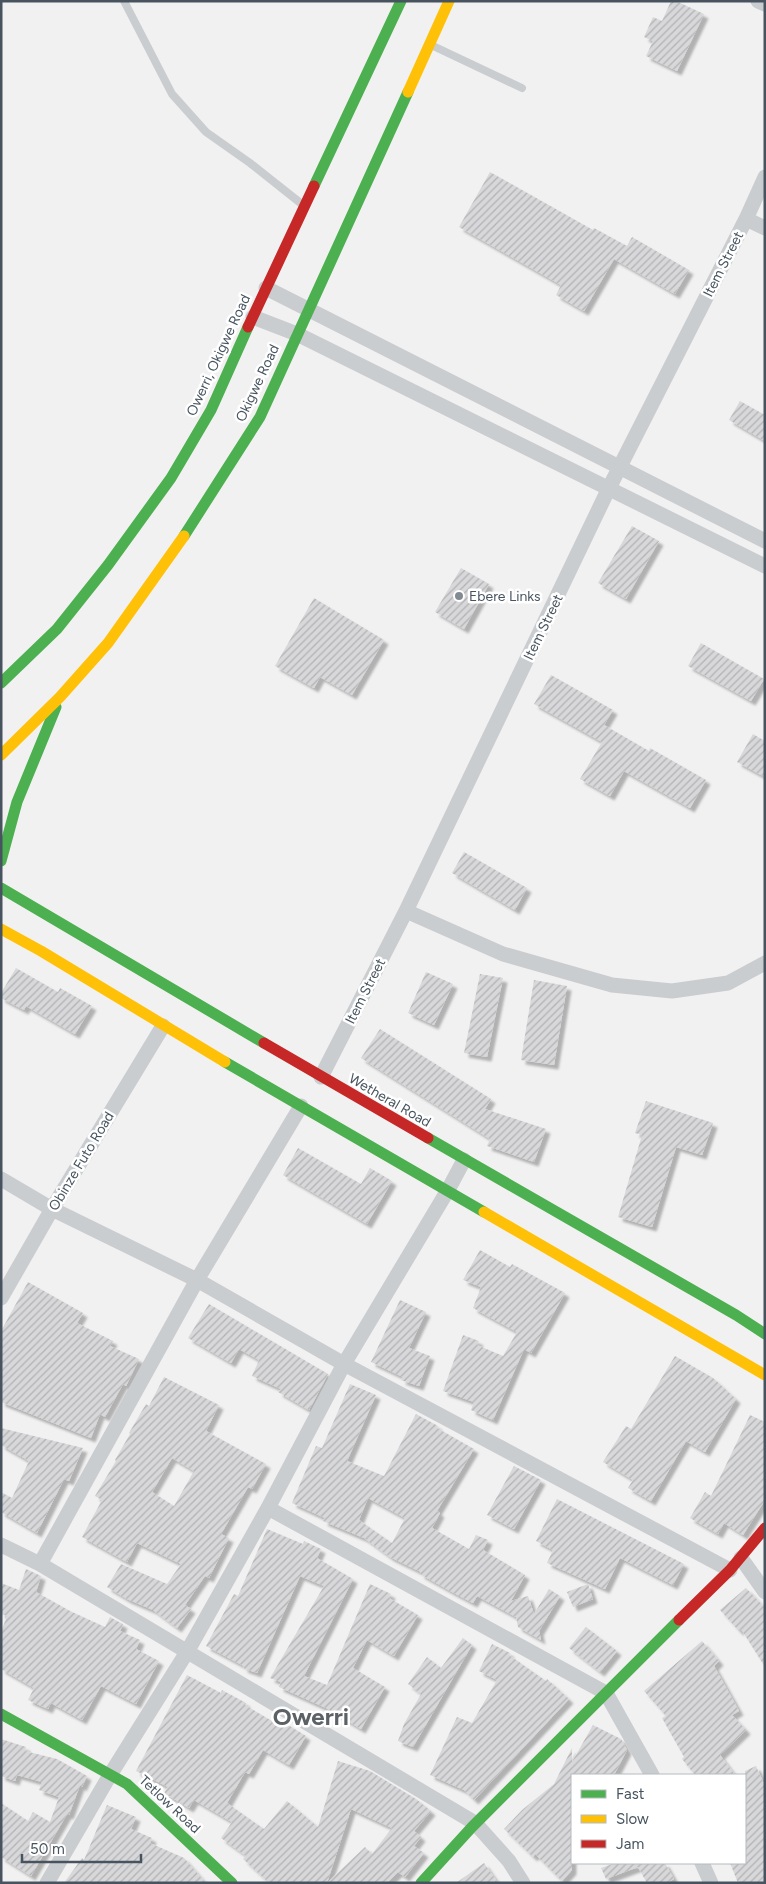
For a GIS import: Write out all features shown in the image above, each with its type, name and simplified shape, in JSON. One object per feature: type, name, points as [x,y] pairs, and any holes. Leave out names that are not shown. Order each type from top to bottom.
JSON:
[{"type":"main road","name":"Owerri, Okigwe Road","points":[[1,683],[57,629],[108,565],[171,478],[211,410],[266,288],[402,1]]},
{"type":"main road","name":"Okigwe Road","points":[[1,756],[60,697],[108,643],[202,509],[260,417],[449,1]]},
{"type":"main road","points":[[1,861],[4,845],[24,781],[60,697]]},
{"type":"main road","name":"Wetheral Road","points":[[1,888],[321,1077],[736,1315],[765,1334]]},
{"type":"main road","points":[[1,929],[41,951],[163,1026],[765,1374]]},
{"type":"main road","points":[[420,1883],[476,1824],[742,1558],[765,1528]]},
{"type":"main road","name":"Tetlow Road","points":[[1,1714],[127,1784],[232,1883]]},
{"type":"street","points":[[758,1],[765,4]]},
{"type":"street","name":"Item Street","points":[[321,1077],[406,911],[609,488],[765,177]]},
{"type":"street","points":[[746,218],[765,228]]},
{"type":"street","points":[[266,288],[765,541]]},
{"type":"street","points":[[253,317],[297,334],[765,566]]},
{"type":"street","points":[[406,911],[503,954],[612,985],[672,991],[728,983],[765,963]]},
{"type":"street","name":"Obinze Futo Road","points":[[1,1298],[52,1208],[163,1026]]},
{"type":"street","points":[[40,1564],[197,1280],[301,1106]]},
{"type":"street","points":[[47,1883],[110,1774],[187,1652],[268,1508],[344,1364],[464,1160]]},
{"type":"street","points":[[1,1179],[52,1208],[197,1280],[344,1364],[730,1570]]},
{"type":"street","points":[[268,1508],[606,1693],[651,1774]]},
{"type":"street","points":[[1,1545],[40,1564],[476,1824],[509,1861],[523,1883]]},
{"type":"street","points":[[742,1558],[765,1592]]},
{"type":"street","points":[[702,1864],[711,1883]]},
{"type":"lane","points":[[124,1],[172,94],[206,132],[250,163],[304,207]]},
{"type":"lane","points":[[430,44],[522,88]]},
{"type":"building","points":[[671,1],[676,1],[704,14],[677,71],[646,56],[653,41],[644,37],[653,17],[662,21]]},
{"type":"building","points":[[490,172],[593,230],[594,228],[627,246],[632,237],[689,270],[675,294],[614,259],[584,311],[556,295],[561,285],[459,227]]},
{"type":"building","points":[[740,401],[765,415],[765,441],[729,420]]},
{"type":"building","points":[[632,526],[659,541],[626,599],[598,583]]},
{"type":"building","points":[[461,568],[489,584],[464,629],[435,612]]},
{"type":"building","points":[[314,598],[384,640],[352,695],[320,677],[314,688],[275,666]]},
{"type":"building","points":[[701,643],[764,679],[751,701],[688,666]]},
{"type":"building","points":[[551,675],[613,710],[604,725],[649,751],[650,748],[706,780],[690,808],[624,771],[610,796],[580,779],[602,742],[534,704]]},
{"type":"building","points":[[753,734],[765,741],[765,777],[737,762]]},
{"type":"building","points":[[464,852],[527,888],[515,910],[452,873]]},
{"type":"building","points":[[16,968],[58,992],[60,988],[92,1006],[75,1034],[26,1006],[24,1010],[1,998],[1,993]]},
{"type":"building","points":[[426,972],[453,984],[434,1025],[408,1013]]},
{"type":"building","points":[[480,974],[503,978],[487,1057],[464,1053]]},
{"type":"building","points":[[534,980],[567,986],[554,1065],[521,1060]]},
{"type":"building","points":[[380,1029],[491,1099],[485,1109],[546,1129],[534,1162],[487,1146],[490,1139],[361,1058]]},
{"type":"building","points":[[646,1101],[713,1123],[702,1155],[676,1147],[652,1227],[618,1217],[642,1135],[635,1133]]},
{"type":"building","points":[[298,1148],[361,1184],[370,1168],[392,1181],[367,1224],[283,1175]]},
{"type":"building","points":[[480,1250],[510,1267],[512,1264],[565,1293],[531,1353],[524,1349],[493,1420],[471,1410],[474,1402],[443,1391],[463,1335],[479,1341],[477,1345],[503,1356],[517,1332],[473,1308],[481,1287],[463,1280]]},
{"type":"building","points":[[28,1282],[83,1313],[77,1323],[113,1341],[110,1346],[139,1359],[126,1386],[123,1384],[105,1417],[100,1414],[91,1438],[1,1402],[1,1331]]},
{"type":"building","points":[[400,1300],[426,1312],[409,1348],[430,1356],[419,1386],[401,1380],[403,1377],[371,1362]]},
{"type":"building","points":[[209,1304],[328,1374],[309,1410],[278,1392],[281,1389],[252,1376],[259,1360],[239,1349],[231,1363],[188,1338]]},
{"type":"building","points":[[675,1356],[713,1378],[736,1399],[705,1452],[686,1441],[651,1501],[628,1488],[633,1480],[603,1462],[626,1426],[631,1429]]},
{"type":"building","points":[[164,1377],[219,1405],[206,1431],[266,1464],[252,1489],[248,1487],[221,1534],[229,1538],[209,1578],[205,1576],[185,1605],[191,1609],[177,1628],[153,1610],[127,1599],[107,1587],[121,1564],[167,1584],[181,1564],[137,1543],[127,1562],[82,1537],[102,1500],[95,1496],[146,1404],[149,1406]],"holes":[[[172,1458],[194,1471],[174,1506],[152,1492]]]},
{"type":"building","points":[[350,1384],[376,1395],[347,1461],[384,1476],[416,1414],[474,1449],[437,1511],[440,1513],[432,1528],[469,1549],[476,1535],[488,1540],[483,1550],[525,1575],[511,1601],[528,1596],[534,1614],[549,1589],[560,1596],[539,1631],[541,1640],[518,1627],[516,1617],[477,1596],[473,1603],[420,1574],[421,1572],[390,1557],[364,1538],[323,1521],[325,1518],[292,1503],[316,1446],[322,1448]],"holes":[[[368,1498],[405,1518],[392,1543],[359,1520]]]},
{"type":"building","points":[[750,1415],[765,1422],[765,1500],[743,1535],[724,1523],[718,1534],[690,1518],[705,1492],[711,1496]]},
{"type":"building","points":[[1,1428],[83,1448],[69,1481],[64,1479],[37,1533],[1,1512],[1,1492],[12,1498],[29,1461],[1,1445]]},
{"type":"building","points":[[514,1466],[541,1480],[514,1529],[487,1515]]},
{"type":"building","points":[[557,1499],[684,1564],[673,1585],[620,1558],[605,1589],[547,1563],[553,1550],[536,1541]]},
{"type":"building","points":[[267,1529],[303,1544],[304,1541],[321,1549],[317,1558],[353,1579],[304,1676],[327,1685],[370,1584],[391,1594],[389,1598],[418,1615],[394,1656],[367,1640],[353,1668],[385,1687],[361,1729],[326,1708],[279,1687],[281,1682],[270,1678],[324,1586],[300,1576],[257,1673],[243,1668],[244,1666],[206,1646],[234,1594],[238,1596]]},
{"type":"building","points":[[26,1569],[41,1576],[36,1592],[70,1611],[105,1627],[110,1617],[123,1624],[120,1631],[140,1640],[136,1649],[159,1661],[136,1704],[101,1686],[82,1720],[51,1703],[48,1709],[28,1700],[34,1688],[1,1669],[1,1632],[7,1616],[1,1614],[1,1583],[19,1590]]},
{"type":"building","points":[[588,1584],[593,1599],[573,1607],[567,1592]]},
{"type":"building","points":[[746,1588],[765,1608],[765,1667],[741,1629],[739,1631],[720,1610]]},
{"type":"building","points":[[586,1627],[617,1651],[600,1672],[569,1648]]},
{"type":"building","points":[[463,1638],[472,1645],[413,1747],[398,1741],[404,1724],[421,1694],[408,1684],[427,1657],[441,1668]]},
{"type":"building","points":[[702,1641],[719,1661],[714,1666],[739,1711],[732,1715],[746,1730],[720,1755],[734,1774],[694,1774],[682,1759],[684,1757],[662,1718],[666,1716],[644,1691]]},
{"type":"building","points":[[492,1644],[510,1653],[509,1655],[546,1681],[547,1679],[569,1699],[474,1800],[464,1790],[430,1775],[457,1717],[472,1723],[497,1680],[479,1671]]},
{"type":"building","points":[[187,1675],[221,1693],[222,1690],[246,1703],[245,1705],[282,1727],[285,1723],[306,1736],[289,1765],[263,1750],[249,1774],[245,1772],[227,1803],[264,1829],[287,1801],[318,1827],[338,1761],[370,1771],[416,1799],[431,1811],[414,1831],[421,1837],[414,1846],[424,1853],[405,1877],[398,1872],[387,1883],[327,1883],[269,1883],[243,1859],[246,1856],[221,1838],[232,1822],[194,1800],[189,1808],[164,1793],[168,1787],[136,1771]],"holes":[[[351,1809],[392,1828],[372,1854],[365,1847],[327,1883]]]},
{"type":"building","points":[[593,1725],[621,1739],[627,1750],[615,1774],[571,1774],[572,1870],[562,1881],[535,1854],[533,1857],[504,1829],[522,1810],[554,1784],[572,1748],[572,1762]]},
{"type":"building","points":[[1,1739],[26,1747],[25,1751],[57,1759],[87,1776],[82,1787],[80,1785],[69,1815],[67,1814],[31,1876],[1,1857],[1,1803],[28,1821],[33,1812],[50,1822],[59,1797],[39,1790],[42,1782],[17,1775],[15,1781],[1,1776]]},
{"type":"building","points":[[756,1766],[765,1786],[765,1883],[738,1883],[730,1864],[746,1864],[745,1771]]},
{"type":"building","points":[[107,1805],[136,1817],[131,1829],[152,1838],[150,1843],[184,1858],[206,1883],[64,1883],[82,1858],[84,1860]]},
{"type":"building","points":[[484,1863],[498,1883],[456,1883]]},
{"type":"building","points":[[612,1864],[666,1864],[674,1879],[667,1883],[647,1883],[638,1867],[606,1879],[601,1868]]},
{"type":"traffic: fast","points":[[314,186],[401,1]]},
{"type":"traffic: fast","points":[[184,536],[260,417],[408,92]]},
{"type":"traffic: fast","points":[[1,683],[57,629],[108,565],[171,478],[211,410],[248,327]]},
{"type":"traffic: fast","points":[[1,861],[17,802],[56,707]]},
{"type":"traffic: fast","points":[[1,888],[264,1043]]},
{"type":"traffic: fast","points":[[225,1062],[484,1212]]},
{"type":"traffic: fast","points":[[428,1138],[736,1315],[765,1334]]},
{"type":"traffic: fast","points":[[421,1883],[472,1827],[679,1620]]},
{"type":"traffic: fast","points":[[1,1714],[127,1784],[232,1883]]},
{"type":"traffic: slow","points":[[408,92],[449,1]]},
{"type":"traffic: slow","points":[[1,755],[60,697],[108,643],[184,536]]},
{"type":"traffic: slow","points":[[1,929],[41,951],[225,1062]]},
{"type":"traffic: slow","points":[[484,1212],[765,1375]]},
{"type":"traffic: jam","points":[[248,327],[314,186]]},
{"type":"traffic: jam","points":[[264,1043],[428,1138]]},
{"type":"traffic: jam","points":[[679,1620],[730,1570],[765,1528]]},
{"type":"place","name":"Ebere Links","points":[[459,596]]},
{"type":"district","name":"Owerri","points":[[311,1717]]}]
